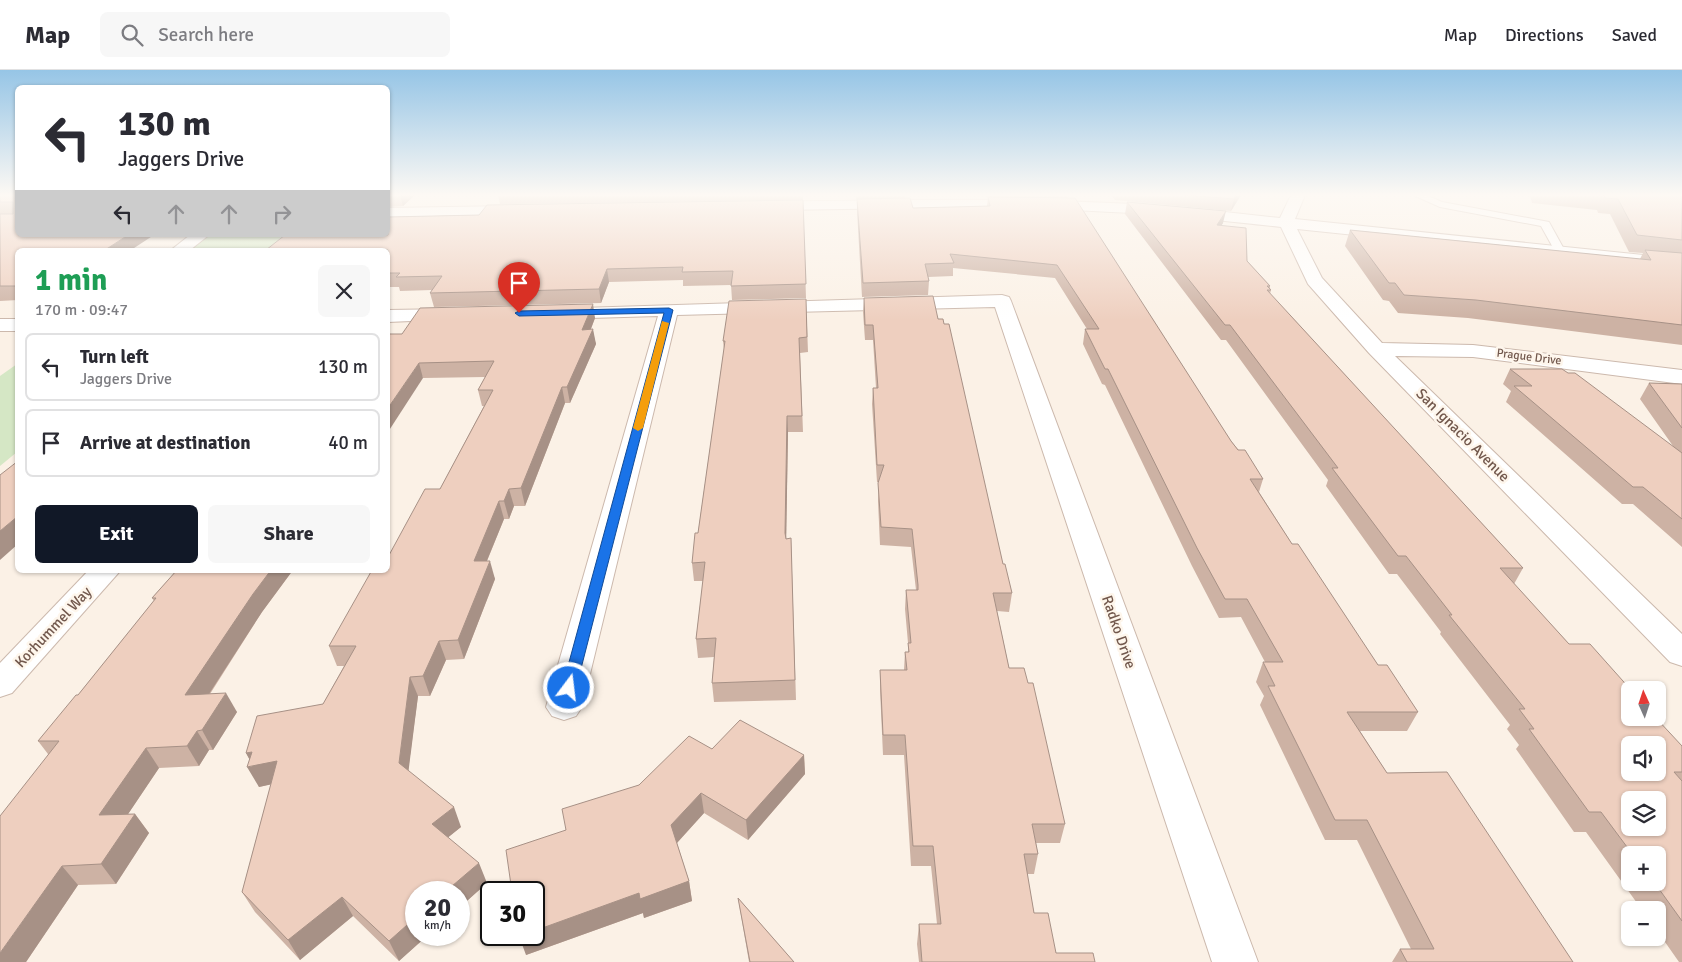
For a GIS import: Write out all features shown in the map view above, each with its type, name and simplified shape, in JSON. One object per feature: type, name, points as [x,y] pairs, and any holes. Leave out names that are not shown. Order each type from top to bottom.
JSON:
[{"type":"street","points":[[182,248],[198,237]]},
{"type":"street","name":"San Ignacio Avenue","points":[[1293,237],[1314,280],[1376,349],[1682,654]]},
{"type":"street","points":[[1424,237],[1682,264]]},
{"type":"street","name":"Radko Drive","points":[[669,310],[1002,301],[1235,962]]},
{"type":"street","points":[[543,313],[669,310],[564,707]]},
{"type":"street","points":[[390,316],[465,314]]},
{"type":"street","points":[[0,325],[15,325]]},
{"type":"street","name":"Prague Drive","points":[[1376,349],[1473,351],[1682,377]]},
{"type":"street","name":"Korhummel Way","points":[[0,684],[103,573]]},
{"type":"lane","points":[[1552,237],[1560,251]]},
{"type":"green space","points":[[204,237],[287,237],[274,248],[188,248]]},
{"type":"green space","points":[[15,365],[15,454],[0,466],[0,376]]},
{"type":"building","points":[[0,237],[125,237],[108,248],[15,248],[15,286],[0,286]]},
{"type":"building","points":[[282,237],[804,237],[806,284],[731,286],[733,271],[682,272],[683,267],[607,269],[599,289],[430,293],[442,276],[396,277],[400,273],[390,273],[390,248],[269,248]]},
{"type":"building","points":[[860,237],[1100,237],[1231,441],[1238,450],[1245,450],[1263,479],[1250,479],[1292,544],[1298,544],[1378,665],[1387,665],[1418,712],[1347,712],[1387,773],[1447,772],[1573,962],[1407,962],[1400,949],[1434,949],[1367,820],[1335,820],[1268,686],[1275,686],[1263,662],[1283,662],[1247,599],[1225,599],[1197,548],[1108,369],[1105,369],[1085,329],[1099,329],[1057,265],[950,254],[954,263],[925,264],[929,281],[863,283]]},
{"type":"building","points":[[1155,237],[1246,237],[1247,261],[1270,286],[1267,286],[1271,290],[1267,290],[1523,568],[1500,568],[1569,644],[1590,644],[1623,681],[1621,681],[1621,726],[1663,726],[1682,746],[1682,772],[1674,772],[1682,781],[1682,921],[1660,891],[1666,891],[1666,846],[1626,846],[1601,812],[1589,812],[1529,729],[1534,729],[1519,709],[1525,709],[1449,615],[1452,615],[1406,556],[1398,556],[1332,468],[1338,468],[1230,325],[1225,325]]},
{"type":"building","points":[[1355,237],[1416,237],[1651,260],[1645,250],[1682,253],[1682,325],[1476,300],[1404,295],[1395,283],[1389,283]]},
{"type":"building","points":[[1652,237],[1682,237],[1682,240]]},
{"type":"building","points":[[933,296],[938,319],[943,319],[944,324],[949,324],[1003,564],[1005,564],[1012,593],[993,593],[1009,668],[1024,668],[1028,683],[1033,683],[1065,824],[1032,824],[1038,854],[1024,854],[1034,913],[1048,913],[1056,953],[1093,953],[1095,962],[922,962],[919,924],[941,924],[933,846],[913,846],[905,735],[883,735],[880,670],[907,670],[905,652],[909,652],[908,643],[911,643],[906,590],[918,590],[918,585],[912,529],[881,527],[878,483],[884,465],[877,465],[873,388],[878,388],[873,325],[865,325],[864,298]]},
{"type":"building","points":[[806,299],[807,337],[799,338],[802,416],[787,416],[785,533],[786,539],[791,538],[795,680],[712,683],[716,638],[696,639],[705,562],[692,563],[695,533],[698,533],[729,301]]},
{"type":"building","points":[[593,304],[582,330],[593,329],[567,387],[562,387],[521,488],[509,489],[504,501],[499,501],[474,561],[490,561],[458,640],[439,641],[423,676],[410,677],[399,763],[454,807],[432,824],[479,863],[458,881],[405,881],[405,927],[389,941],[342,897],[288,940],[242,892],[277,761],[247,767],[252,752],[246,753],[257,716],[323,704],[356,646],[329,646],[370,573],[390,573],[390,553],[425,489],[440,489],[493,390],[478,390],[494,361],[419,363],[390,405],[390,334],[402,334],[420,308]]},
{"type":"building","points":[[1510,369],[1562,369],[1568,373],[1575,373],[1682,453],[1682,519],[1643,487],[1633,487],[1514,386],[1532,386]]},
{"type":"building","points":[[1649,383],[1682,384],[1682,428]]},
{"type":"building","points":[[15,463],[15,518],[0,531],[0,475]]},
{"type":"building","points":[[174,573],[269,573],[185,695],[226,693],[202,730],[197,731],[187,746],[146,748],[99,815],[135,814],[101,864],[62,866],[0,953],[0,816],[59,741],[38,741],[76,695],[78,695],[156,598],[152,598]]},
{"type":"building","points":[[740,720],[804,755],[746,820],[701,793],[671,825],[689,881],[640,899],[639,893],[545,927],[545,881],[510,881],[506,850],[566,830],[562,809],[639,785],[689,736],[712,749]]},
{"type":"building","points":[[738,898],[794,962],[750,962]]},
{"type":"slow traffic","points":[[638,428],[665,323]]},
{"type":"route","points":[[519,313],[669,310],[569,688]]}]
